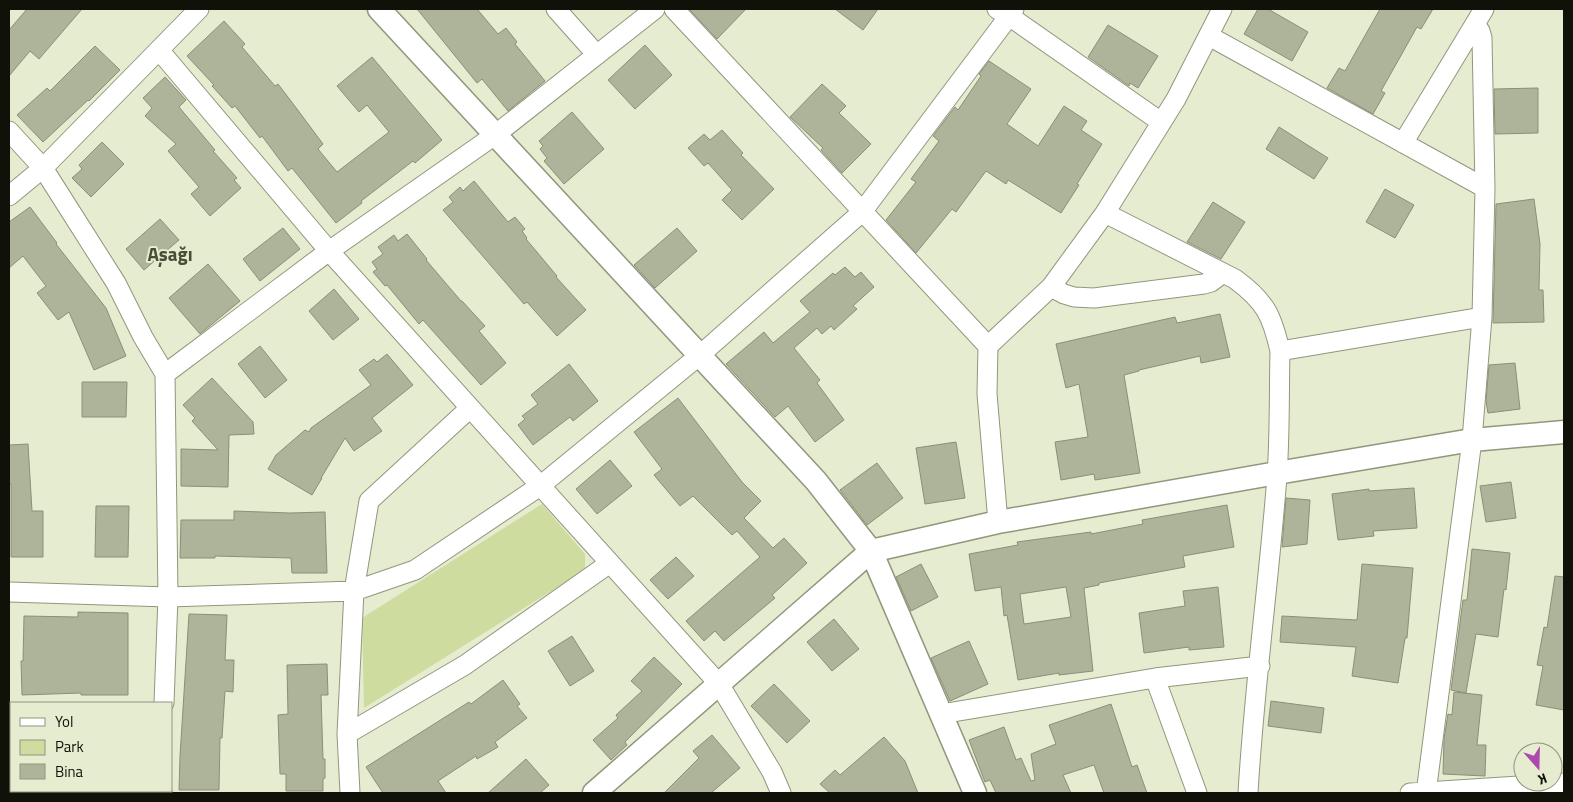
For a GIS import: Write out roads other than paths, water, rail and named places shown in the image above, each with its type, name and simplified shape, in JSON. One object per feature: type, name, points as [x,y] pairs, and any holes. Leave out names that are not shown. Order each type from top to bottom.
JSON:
[{"type":"street","points":[[9,196],[43,168],[198,9]]},
{"type":"street","points":[[379,9],[816,481],[871,551],[975,793]]},
{"type":"street","points":[[556,9],[597,55]]},
{"type":"street","points":[[165,374],[330,250],[495,135],[655,9]]},
{"type":"street","points":[[674,9],[988,346],[988,394],[998,522]]},
{"type":"street","points":[[988,346],[1051,287],[1105,213],[1176,99],[1222,9]]},
{"type":"street","points":[[9,592],[168,597],[354,591],[415,570],[540,486],[700,355],[862,212],[1007,11],[1161,122]]},
{"type":"street","points":[[1403,143],[1480,17]]},
{"type":"street","points":[[1480,17],[1485,188],[1482,317],[1472,440],[1420,793],[1564,783]]},
{"type":"street","points":[[1209,36],[1485,188]]},
{"type":"street","points":[[159,50],[330,250],[719,684],[772,772],[781,793]]},
{"type":"street","points":[[9,132],[43,168],[116,283],[143,337],[165,374],[168,597],[164,702]]},
{"type":"street","points":[[1105,213],[1235,279],[1251,291],[1262,303],[1276,334],[1280,351],[1277,473],[1248,793]]},
{"type":"street","points":[[1051,287],[1064,294],[1094,298],[1204,284],[1223,273]]},
{"type":"street","points":[[1280,351],[1482,317]]},
{"type":"street","points":[[350,793],[347,734],[354,591],[370,501],[470,408]]},
{"type":"street","points":[[594,793],[871,551],[998,522],[1277,473],[1472,440],[1564,432]]},
{"type":"street","points":[[347,734],[465,665],[610,563]]},
{"type":"street","points":[[941,714],[1156,678],[1260,666]]},
{"type":"street","points":[[1156,678],[1196,793]]},
{"type":"district","name":"Aşağı","points":[[170,253]]}]
